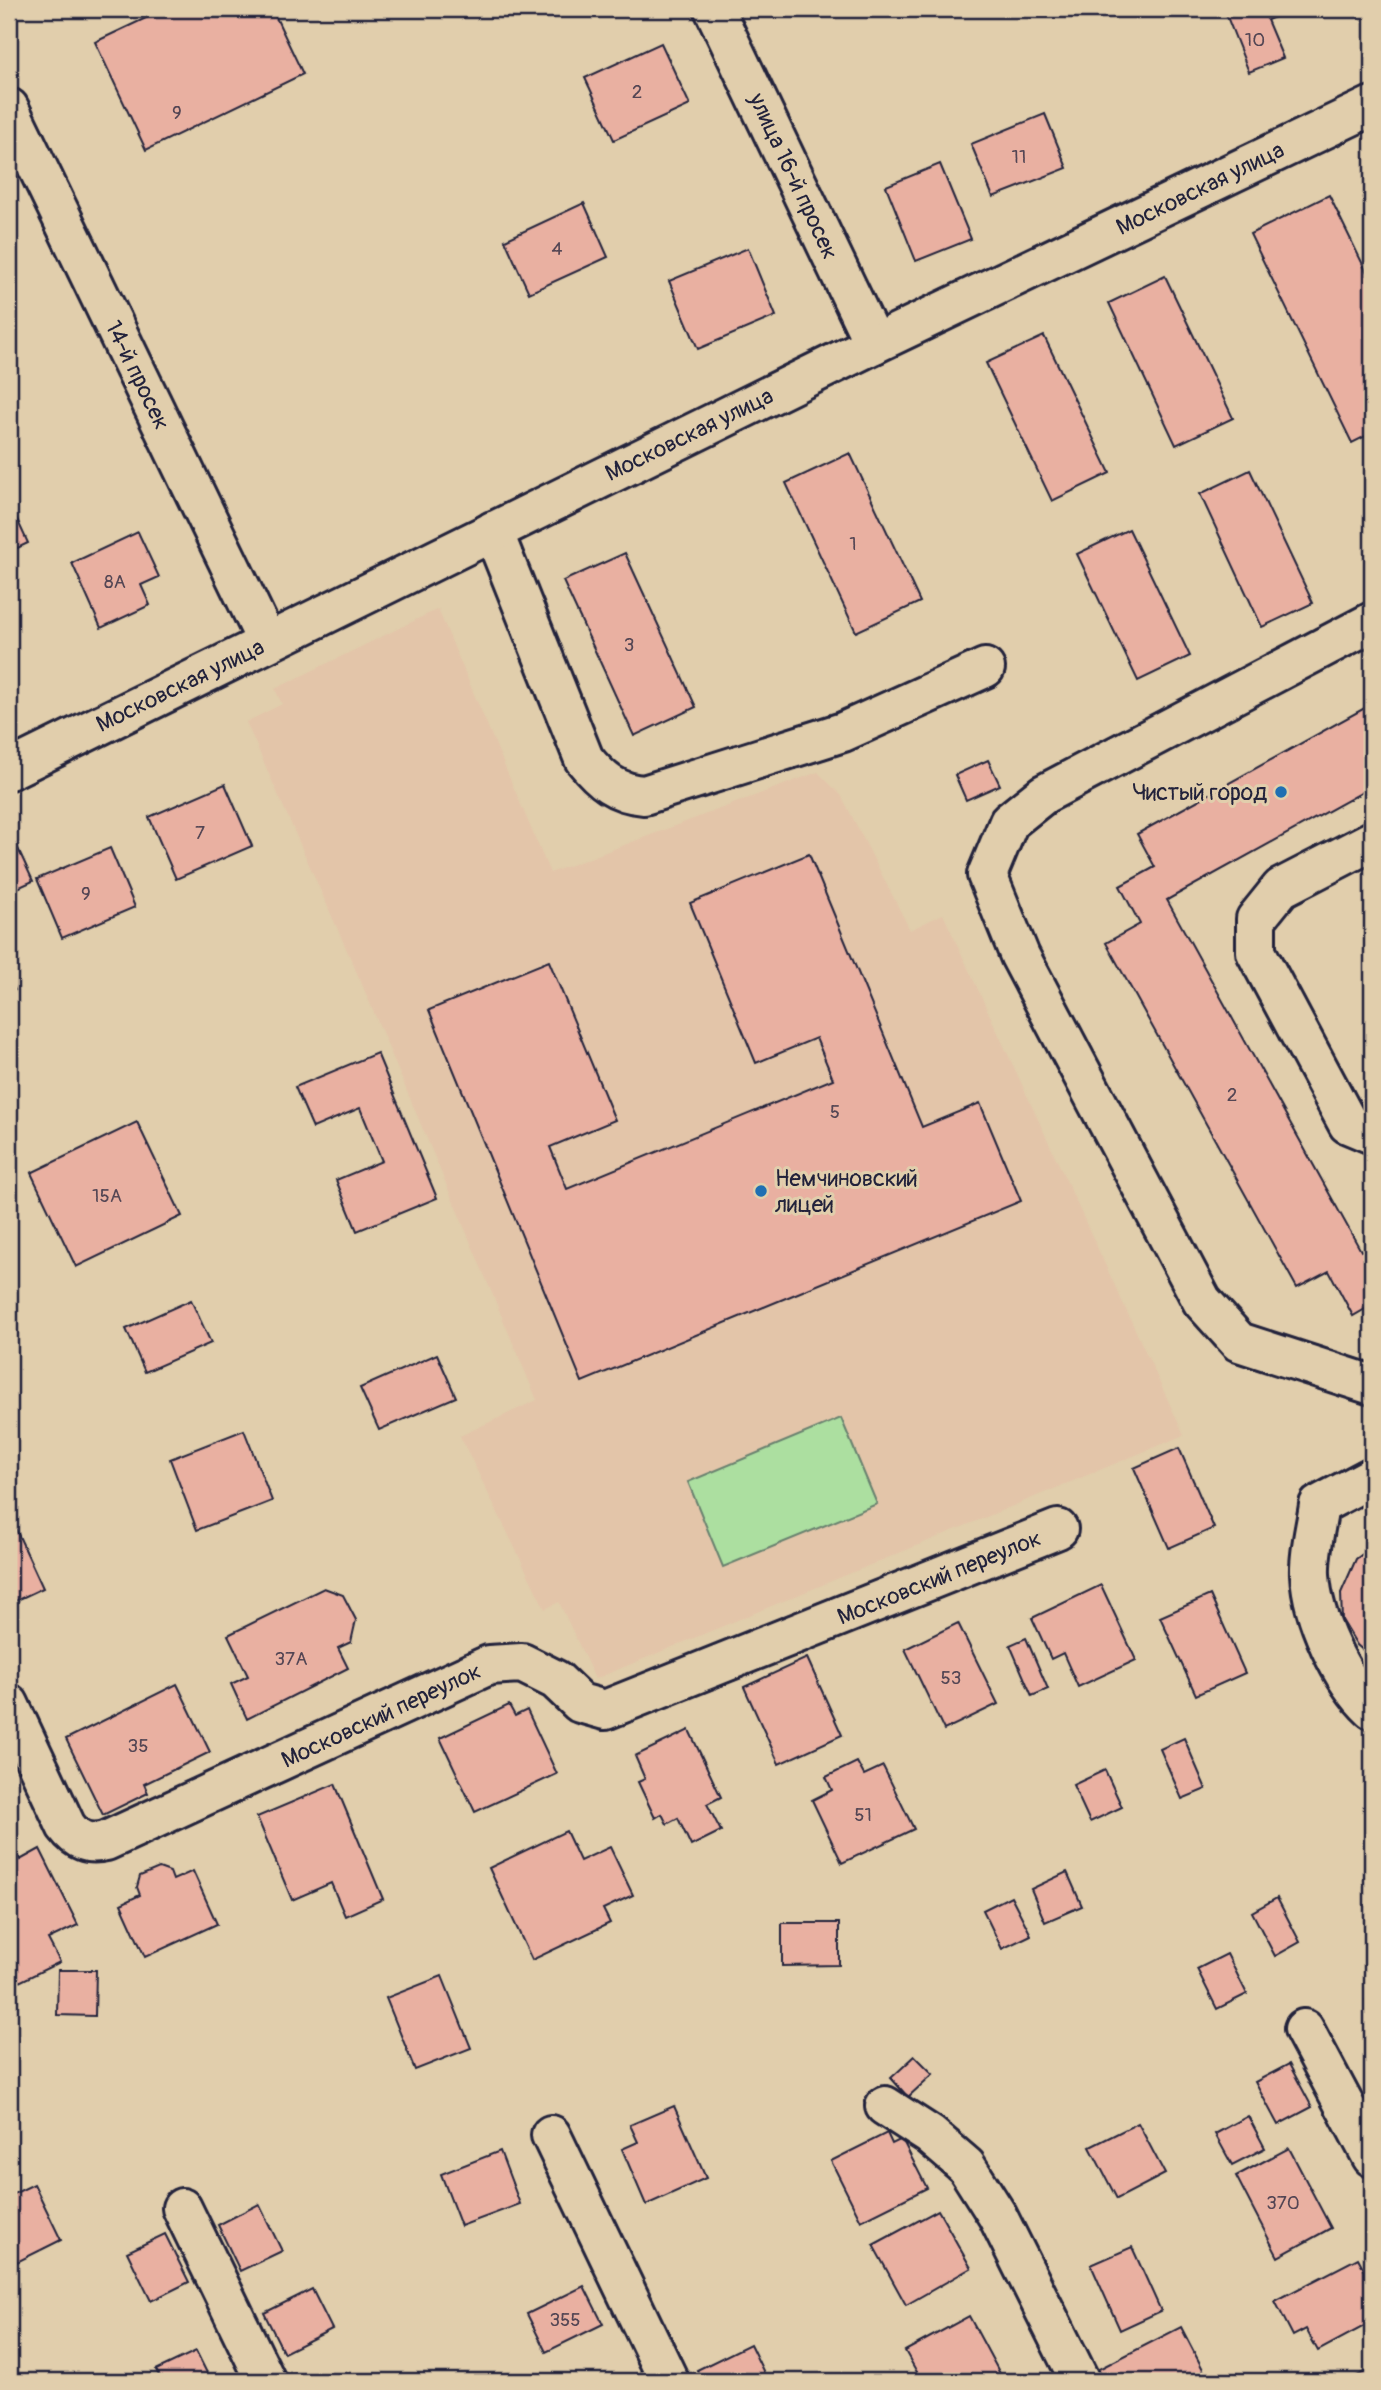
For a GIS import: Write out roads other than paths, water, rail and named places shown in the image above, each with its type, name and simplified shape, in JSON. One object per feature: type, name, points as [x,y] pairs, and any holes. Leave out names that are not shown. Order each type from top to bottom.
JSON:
[{"type":"street","name":"улица 16-й просек","points":[[714,9],[874,344]]},
{"type":"street","name":"Московская улица","points":[[9,770],[874,344],[1372,106]]},
{"type":"street","name":"14-й просек","points":[[9,107],[267,642]]},
{"type":"street","points":[[493,531],[584,759],[611,787],[628,794],[644,795],[843,732],[985,668]]},
{"type":"street","points":[[1372,622],[1044,794],[1009,822],[987,875],[1020,956],[1202,1301],[1238,1342],[1372,1385]]},
{"type":"street","points":[[1372,841],[1281,888],[1256,919],[1256,952],[1349,1124],[1372,1133]]},
{"type":"street","points":[[1372,1477],[1319,1505],[1310,1573],[1317,1619],[1353,1684],[1372,1709]]},
{"type":"street","name":"Московский переулок","points":[[9,1704],[66,1826],[75,1838],[92,1844],[106,1841],[489,1665],[522,1663],[556,1680],[580,1703],[605,1710],[1058,1529]]},
{"type":"street","points":[[1304,2029],[1372,2157]]},
{"type":"street","points":[[885,2106],[930,2135],[966,2166],[997,2215],[1080,2381]]},
{"type":"street","points":[[551,2135],[669,2381]]},
{"type":"street","points":[[182,2207],[267,2381]]},
{"type":"place","name":"Чистый город","points":[[1281,792]]},
{"type":"place","name":"Немчиновский лицей","points":[[761,1191]]}]
